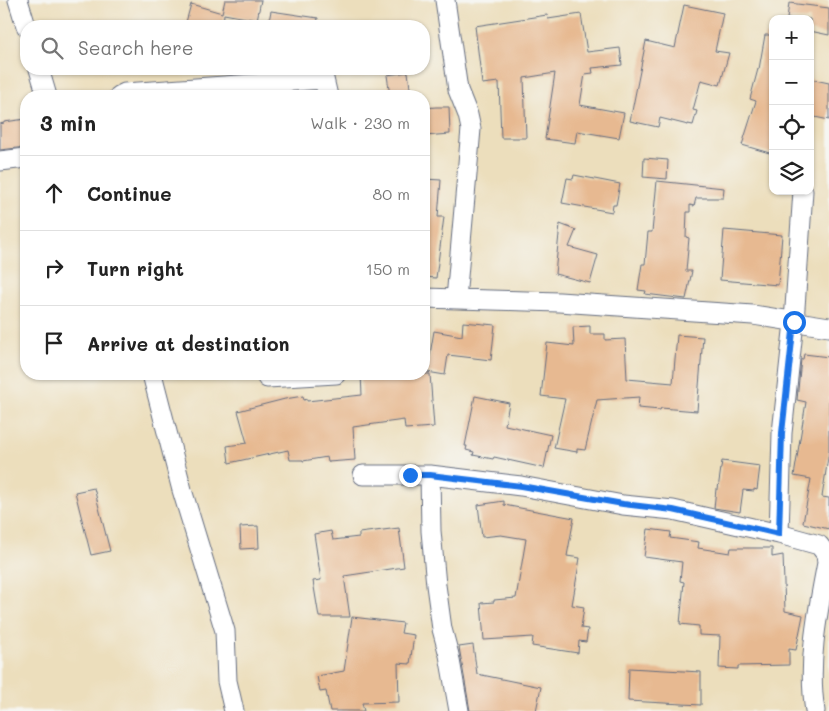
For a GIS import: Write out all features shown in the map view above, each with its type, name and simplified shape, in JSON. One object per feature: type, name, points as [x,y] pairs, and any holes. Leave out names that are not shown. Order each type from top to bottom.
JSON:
[{"type":"street","points":[[18,0],[24,20]]},
{"type":"street","points":[[445,0],[458,90],[468,115],[471,129],[456,299]]},
{"type":"street","points":[[41,75],[45,90]]},
{"type":"street","points":[[186,90],[324,79],[327,90]]},
{"type":"street","points":[[0,161],[20,159]]},
{"type":"street","points":[[779,534],[782,433],[794,322],[803,195]]},
{"type":"street","points":[[430,298],[587,304],[753,315],[829,327]]},
{"type":"street","points":[[154,380],[185,499],[225,631],[228,681],[234,711]]},
{"type":"street","points":[[363,475],[430,475],[521,486],[623,504],[673,510],[779,534],[819,546],[826,554],[827,563],[812,663],[815,711]]},
{"type":"street","points":[[430,475],[431,531],[439,612],[459,711]]},
{"type":"building","points":[[225,0],[261,0],[257,20],[224,14],[224,20],[187,20],[191,4],[222,13]]},
{"type":"building","points":[[789,3],[829,8],[829,35],[814,32],[814,15],[788,15]]},
{"type":"building","points":[[684,5],[723,13],[715,51],[729,53],[720,85],[701,80],[693,110],[697,111],[693,125],[660,118],[658,127],[630,121],[646,41],[675,48]]},
{"type":"building","points":[[271,11],[318,18],[318,20],[269,20]]},
{"type":"building","points":[[581,14],[587,52],[620,48],[622,65],[592,68],[593,73],[585,74],[580,105],[624,113],[619,138],[577,131],[575,143],[545,139],[555,73],[524,78],[526,138],[501,138],[499,82],[482,84],[475,26],[547,15],[548,19]]},
{"type":"building","points":[[765,35],[769,35],[769,153],[742,145],[756,101],[750,99],[759,69]]},
{"type":"building","points":[[387,75],[408,75],[410,90],[389,90]]},
{"type":"building","points":[[814,80],[829,83],[829,120],[814,117]]},
{"type":"building","points":[[449,107],[450,134],[430,136],[430,108]]},
{"type":"building","points":[[20,120],[20,148],[0,150],[0,124]]},
{"type":"building","points":[[644,158],[668,160],[667,179],[643,177]]},
{"type":"building","points":[[574,175],[620,184],[616,205],[613,205],[612,212],[562,203],[567,178],[573,179]]},
{"type":"building","points":[[430,179],[441,180],[438,217],[444,217],[436,278],[430,278]]},
{"type":"building","points":[[657,181],[724,188],[723,198],[696,198],[694,206],[690,205],[690,212],[687,212],[686,237],[689,238],[686,271],[692,271],[686,299],[645,294],[646,291],[638,290],[642,264],[645,264],[648,232],[652,232]]},
{"type":"building","points":[[560,224],[576,230],[569,247],[598,255],[590,283],[555,274]]},
{"type":"building","points":[[724,230],[782,235],[778,285],[720,280]]},
{"type":"building","points":[[463,322],[495,325],[491,360],[448,355],[445,375],[430,372],[430,354],[434,331],[462,336]]},
{"type":"building","points":[[590,326],[590,334],[605,334],[605,340],[625,339],[627,379],[673,383],[677,335],[703,337],[697,411],[638,408],[639,397],[597,400],[585,450],[577,449],[577,452],[554,448],[565,399],[541,396],[547,343],[574,346],[573,327]]},
{"type":"building","points":[[804,354],[829,357],[829,451],[822,497],[829,498],[829,529],[803,523],[811,479],[794,476],[806,402],[797,400],[801,359],[803,359]]},
{"type":"building","points":[[430,374],[434,427],[405,429],[404,420],[353,427],[355,460],[328,462],[327,457],[303,461],[290,460],[288,450],[229,463],[227,446],[247,443],[238,411],[303,396],[304,400],[307,399],[307,401],[362,395],[361,380],[430,380]]},
{"type":"building","points":[[475,396],[509,403],[505,425],[551,435],[544,468],[494,457],[493,459],[473,455],[474,452],[466,450],[467,446],[465,446]]},
{"type":"building","points":[[722,461],[760,466],[757,490],[743,490],[740,512],[714,508]]},
{"type":"building","points":[[94,488],[110,551],[91,555],[75,492]]},
{"type":"building","points":[[504,501],[504,505],[574,518],[567,556],[580,558],[572,605],[584,607],[581,628],[588,629],[586,642],[579,641],[578,653],[532,646],[533,637],[484,640],[481,603],[516,598],[526,539],[501,535],[482,537],[478,505]]},
{"type":"building","points":[[258,526],[259,548],[241,549],[240,527]]},
{"type":"building","points":[[399,528],[404,567],[344,576],[350,617],[319,617],[313,581],[321,580],[314,534],[331,531],[333,540],[359,537],[359,533]]},
{"type":"building","points":[[648,529],[671,532],[670,538],[699,542],[698,548],[730,553],[731,548],[772,548],[772,557],[783,555],[785,611],[803,615],[796,650],[789,649],[789,665],[738,666],[738,669],[719,668],[720,636],[699,635],[699,626],[680,624],[684,582],[680,581],[682,562],[644,557]]},
{"type":"building","points":[[352,617],[403,623],[401,633],[414,635],[410,664],[398,663],[399,702],[362,703],[364,711],[330,711],[326,691],[320,692],[317,676],[344,671]]},
{"type":"building","points":[[473,645],[477,674],[541,687],[536,711],[470,711],[459,647]]},
{"type":"building","points":[[629,668],[701,672],[701,705],[628,701]]},
{"type":"route","points":[[410,475],[430,475],[558,491],[623,504],[673,510],[779,534],[782,433],[788,392],[794,322]]}]
